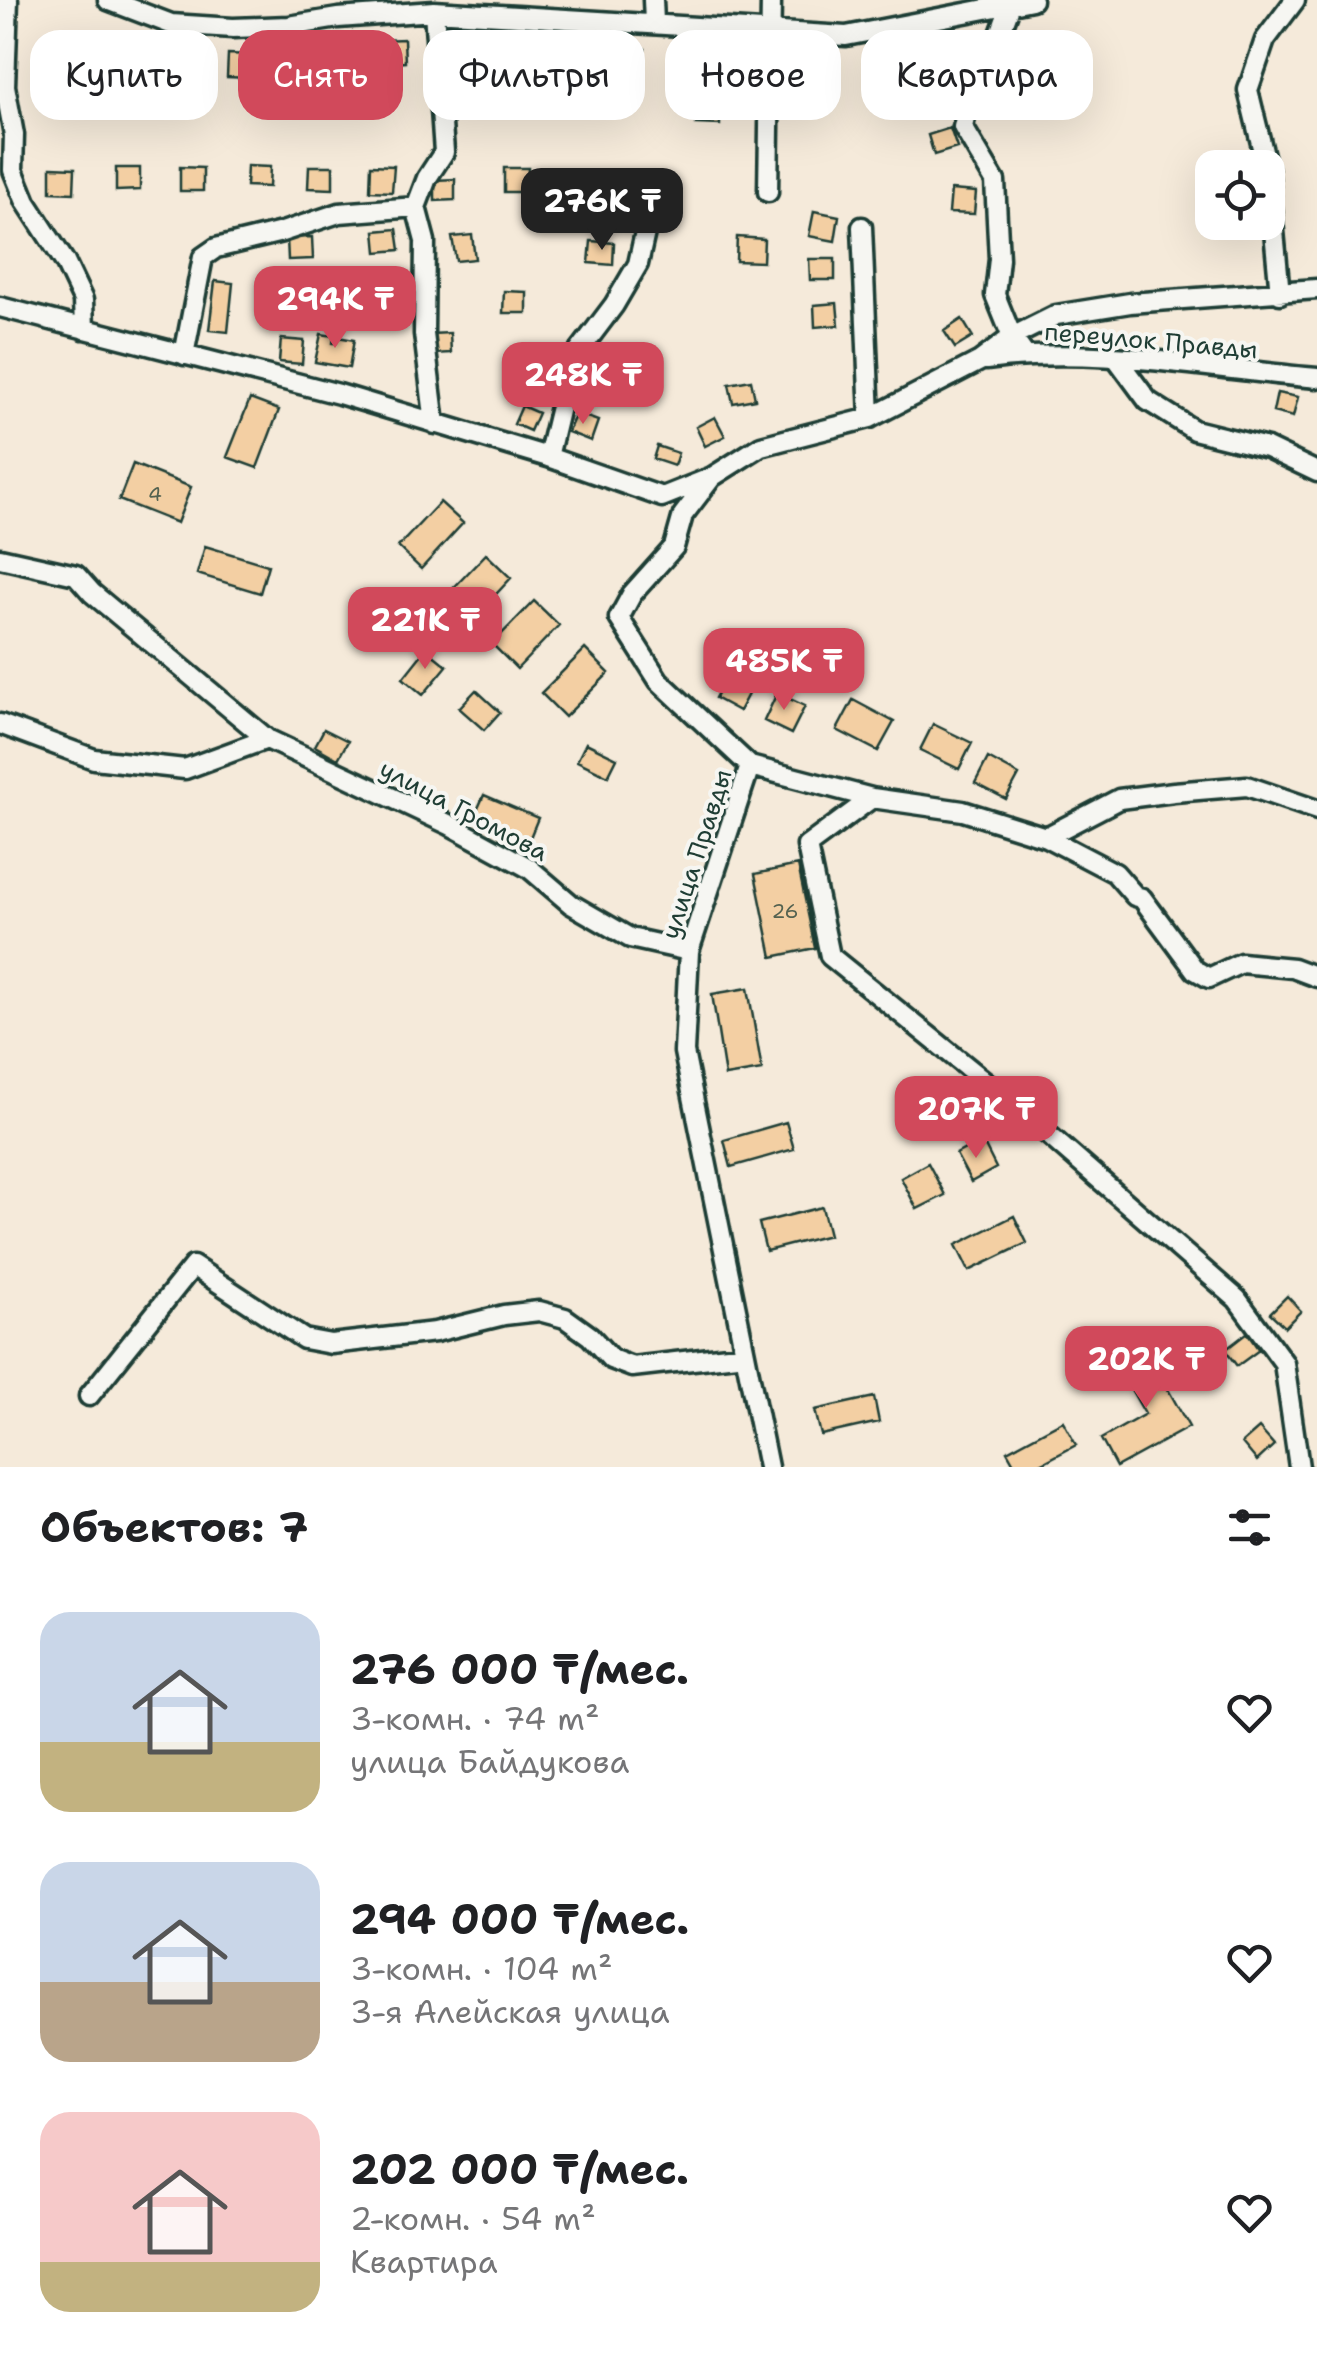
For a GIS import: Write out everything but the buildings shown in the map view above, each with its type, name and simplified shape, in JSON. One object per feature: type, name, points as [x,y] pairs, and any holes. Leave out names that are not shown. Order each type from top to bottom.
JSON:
[{"type":"street","points":[[8,0],[6,86],[14,135],[12,170],[26,202],[65,262],[83,300],[84,328]]},
{"type":"street","points":[[108,0],[171,24],[233,28],[434,11],[769,30],[771,0]]},
{"type":"street","points":[[653,0],[654,22]]},
{"type":"street","points":[[841,36],[1032,0]]},
{"type":"street","points":[[1263,150],[1248,90],[1265,40],[1295,0]]},
{"type":"street","points":[[1011,4],[997,42],[976,70],[964,127],[995,181],[995,294],[1012,337],[1025,355]]},
{"type":"street","points":[[434,11],[444,152],[427,178],[416,207],[425,241],[424,334],[436,424]]},
{"type":"street","points":[[768,120],[768,192]]},
{"type":"street","points":[[184,355],[203,257],[216,248],[339,213],[416,207]]},
{"type":"street","points":[[548,457],[577,354],[638,264],[648,218]]},
{"type":"street","points":[[862,227],[870,418]]},
{"type":"street","points":[[1275,240],[1280,294]]},
{"type":"street","points":[[0,307],[339,394],[548,457],[662,497],[712,477],[761,446],[870,418],[980,361],[1012,337],[1056,315],[1130,303],[1317,289]]},
{"type":"street","name":"переулок Правды","points":[[980,361],[1025,355],[1117,359],[1317,378]]},
{"type":"street","points":[[1117,359],[1148,401],[1194,430],[1268,448],[1317,472]]},
{"type":"street","points":[[712,477],[683,515],[674,547],[632,594],[619,618],[659,681],[750,766]]},
{"type":"street","name":"улица Громова","points":[[0,558],[76,574],[92,593],[267,739],[513,859],[571,904],[630,938],[689,951]]},
{"type":"street","points":[[0,724],[94,760],[185,769],[267,739]]},
{"type":"street","name":"улица Правды","points":[[768,1467],[684,1052],[689,951],[750,766],[872,798],[962,811],[1046,837],[1116,873],[1135,896],[1142,898],[1195,970],[1209,978],[1241,964],[1293,968],[1317,977]]},
{"type":"street","points":[[1046,837],[1118,799],[1174,792],[1248,786],[1317,810]]},
{"type":"street","points":[[872,798],[806,846],[830,956],[1014,1104],[1237,1300],[1284,1363],[1299,1467]]},
{"type":"street","points":[[89,1396],[193,1266],[304,1339],[330,1344],[435,1332],[539,1310],[566,1318],[590,1336],[610,1360],[632,1367],[746,1354]]}]
